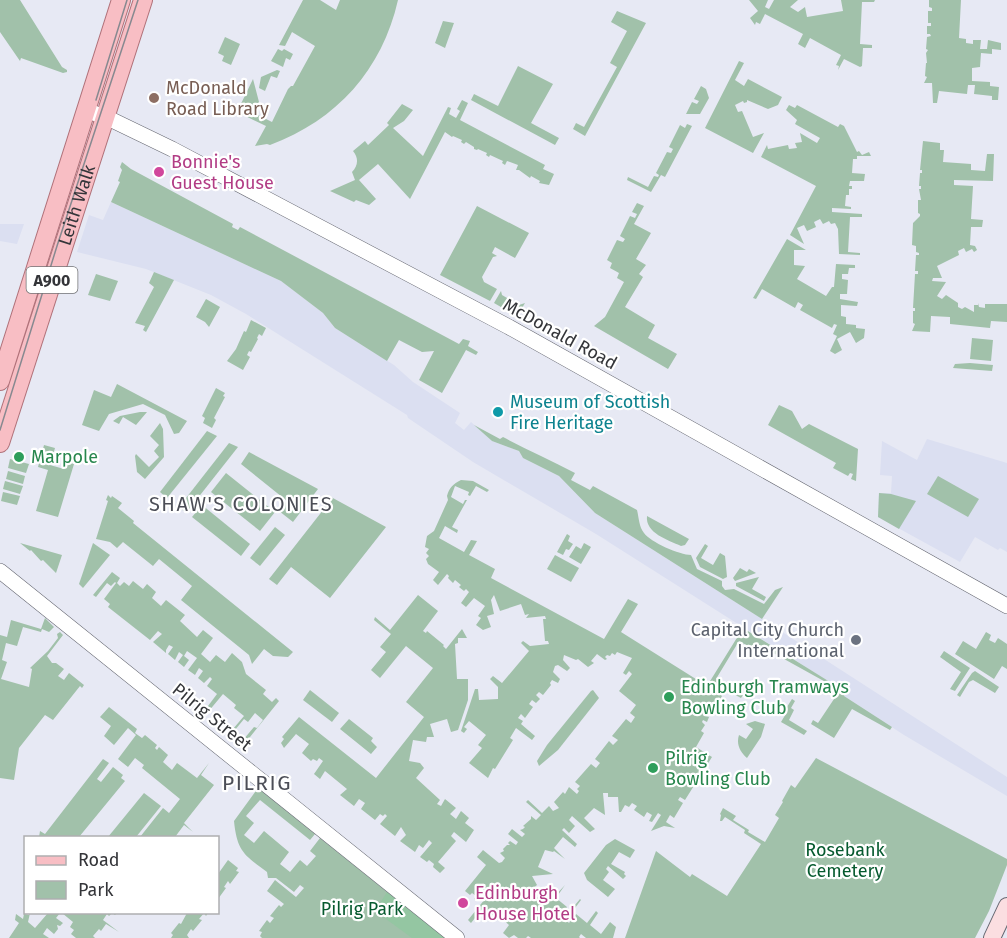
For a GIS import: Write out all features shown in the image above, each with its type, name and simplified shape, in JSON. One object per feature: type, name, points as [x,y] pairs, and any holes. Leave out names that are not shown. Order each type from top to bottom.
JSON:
[{"type":"main road","name":"Leith Walk","points":[[0,381],[120,0]]},
{"type":"main road","name":"Leith Walk","points":[[0,443],[143,0]]},
{"type":"main road","points":[[992,938],[1007,906]]},
{"type":"street","name":"McDonald Road","points":[[86,110],[106,117],[230,179],[515,330],[1007,606]]},
{"type":"street","name":"Pilrig Street","points":[[0,571],[457,938]]},
{"type":"shaded area","points":[[111,202],[281,281],[323,313],[335,328],[394,365],[413,382],[460,413],[455,423],[464,430],[471,422],[492,441],[519,451],[523,458],[559,476],[595,513],[1007,777],[1007,796],[904,735],[844,696],[845,692],[596,534],[473,462],[408,418],[407,415],[246,314],[211,295],[146,269],[77,252],[89,215],[103,220]]},
{"type":"shaded area","points":[[0,224],[24,224],[17,244],[0,241]]},
{"type":"shaded area","points":[[927,439],[1007,463],[1007,552],[1000,548],[998,550],[975,537],[960,562],[878,517],[879,493],[891,493],[892,476],[880,475],[882,441],[917,460]]},
{"type":"green space","points":[[0,0],[20,0],[67,72],[63,73],[21,58],[20,61],[0,32]]},
{"type":"green space","points":[[303,0],[320,0],[336,10],[340,0],[398,0],[381,49],[368,70],[336,107],[316,122],[294,134],[270,145],[255,146],[266,126],[237,112],[253,79],[259,102],[252,112],[272,122],[288,89],[293,86],[315,46],[292,32],[285,46],[279,45]]},
{"type":"green space","points":[[749,0],[768,0],[765,7],[769,9],[774,0],[798,0],[790,7],[798,12],[805,7],[807,17],[843,11],[841,0],[875,0],[874,2],[862,2],[860,44],[872,45],[872,48],[863,48],[862,66],[844,59],[838,70],[839,66],[836,65],[841,55],[810,38],[805,48],[798,44],[803,34],[765,14],[760,24],[756,22],[755,25],[750,18],[758,11]]},
{"type":"green space","points":[[929,0],[961,0],[959,38],[966,39],[966,43],[973,44],[973,40],[981,40],[980,49],[987,49],[988,40],[1001,43],[1001,50],[992,49],[992,54],[981,53],[980,67],[972,68],[972,81],[990,82],[990,86],[999,87],[998,100],[992,100],[992,96],[974,94],[975,85],[968,85],[967,94],[939,91],[937,103],[933,103],[932,83],[924,83],[927,77],[925,76],[927,37],[931,36],[927,34],[927,26],[931,26],[931,23],[928,23],[928,11],[932,11],[929,7]]},
{"type":"green space","points":[[617,11],[646,23],[585,136],[573,129],[576,123],[584,127],[617,67],[610,63],[627,31],[611,22]]},
{"type":"green space","points":[[443,21],[454,23],[445,48],[435,43]]},
{"type":"green space","points":[[225,37],[240,44],[231,65],[222,61],[224,56],[218,53]]},
{"type":"green space","points":[[278,49],[282,51],[284,49],[293,54],[290,60],[286,58],[283,67],[271,61]]},
{"type":"green space","points":[[739,61],[744,63],[735,80],[744,86],[748,79],[782,97],[778,105],[768,109],[747,100],[747,102],[743,101],[735,105],[738,112],[742,111],[753,137],[764,133],[753,153],[705,128]]},
{"type":"green space","points":[[518,66],[553,84],[531,123],[559,138],[555,145],[471,100],[474,94],[498,106]]},
{"type":"green space","points":[[277,70],[280,71],[277,78],[271,76],[265,91],[259,88],[261,77]]},
{"type":"green space","points":[[701,86],[706,89],[709,98],[700,114],[686,114],[692,102],[697,104],[699,101],[694,99]]},
{"type":"green space","points":[[462,100],[468,103],[460,120],[545,165],[543,169],[554,174],[549,185],[539,183],[540,181],[516,170],[518,165],[507,161],[505,165],[503,161],[490,155],[489,157],[487,153],[474,149],[466,142],[464,144],[462,140],[445,132],[410,199],[378,164],[359,180],[376,199],[369,205],[356,200],[354,202],[330,191],[355,180],[352,172],[357,165],[357,159],[353,151],[365,141],[368,145],[389,125],[387,123],[402,104],[413,110],[404,121],[393,128],[423,156],[448,107],[451,108],[449,114],[456,118],[460,111],[457,109]]},
{"type":"green space","points":[[789,105],[795,108],[797,105],[838,127],[840,124],[844,126],[857,152],[859,151],[862,155],[869,152],[871,156],[857,156],[857,159],[853,159],[852,173],[865,174],[864,181],[850,181],[849,186],[852,186],[852,189],[849,189],[849,195],[846,195],[845,206],[851,209],[832,208],[832,212],[862,214],[862,217],[850,217],[848,252],[860,253],[860,255],[839,254],[838,229],[835,223],[831,224],[829,221],[823,224],[820,219],[814,222],[816,227],[807,231],[804,225],[797,228],[804,244],[790,235],[816,186],[761,157],[767,145],[768,149],[788,145],[789,149],[797,148],[795,143],[802,142],[800,133],[817,143],[820,138],[795,124],[797,120],[786,110]]},
{"type":"green space","points":[[687,124],[692,126],[665,177],[661,175],[651,192],[627,180],[628,177],[648,187],[654,176],[658,177],[656,173],[667,152],[671,153],[673,149],[669,147],[680,125],[685,128]]},
{"type":"green space","points":[[923,141],[940,143],[940,150],[944,150],[943,162],[971,164],[971,170],[985,171],[987,154],[994,154],[993,181],[954,180],[954,185],[973,186],[971,219],[983,220],[982,227],[971,227],[970,245],[975,246],[977,250],[974,252],[972,249],[966,252],[964,248],[958,251],[959,255],[937,266],[942,278],[933,278],[932,281],[946,282],[937,296],[942,299],[946,295],[958,303],[958,307],[962,309],[965,307],[974,312],[974,305],[978,303],[979,307],[985,308],[985,304],[1007,304],[1007,322],[991,321],[990,328],[950,324],[950,317],[931,316],[930,332],[912,331],[915,324],[913,323],[913,311],[915,308],[913,308],[915,274],[918,274],[918,271],[915,271],[916,255],[919,255],[916,252],[916,246],[912,245],[913,223],[920,216],[918,200],[921,200],[919,189],[921,186],[919,186],[920,173],[922,173],[920,170]]},
{"type":"green space","points":[[122,162],[233,224],[232,227],[238,230],[240,227],[459,344],[463,339],[470,341],[468,346],[478,352],[476,355],[466,350],[442,393],[419,380],[434,351],[422,352],[399,340],[387,361],[335,328],[323,313],[281,281],[111,202],[120,182],[118,181]]},
{"type":"green space","points":[[637,203],[644,206],[634,224],[651,233],[636,259],[646,265],[639,274],[643,277],[625,307],[655,325],[648,338],[677,354],[668,369],[594,326],[605,317],[624,282],[617,278],[619,273],[610,268],[612,263],[607,260],[617,240],[623,242],[625,239],[620,236],[630,216],[635,218],[637,214],[632,212]]},
{"type":"green space","points":[[477,206],[529,233],[515,258],[495,247],[492,253],[497,256],[493,257],[482,277],[484,282],[497,289],[490,301],[440,275]]},
{"type":"green space","points":[[787,239],[806,250],[794,250],[794,265],[805,266],[797,279],[826,296],[834,287],[836,264],[855,265],[855,268],[849,268],[848,274],[842,274],[842,279],[848,280],[847,294],[840,294],[840,299],[858,302],[857,306],[841,305],[841,316],[846,317],[846,324],[865,329],[864,338],[856,343],[850,332],[837,339],[842,350],[835,354],[830,351],[837,336],[833,334],[837,325],[834,324],[832,328],[800,310],[803,305],[798,302],[795,308],[762,289],[756,299],[753,298]]},
{"type":"green space","points":[[154,272],[174,280],[146,332],[143,330],[145,326],[135,323],[154,287],[149,283]]},
{"type":"green space","points":[[96,274],[118,281],[110,301],[88,295]]},
{"type":"green space","points":[[501,291],[502,295],[519,305],[525,303],[519,313],[513,314],[494,303]]},
{"type":"green space","points":[[206,299],[220,307],[209,327],[196,317]]},
{"type":"green space","points":[[251,320],[266,328],[262,336],[259,334],[251,352],[249,351],[247,355],[250,357],[243,370],[227,361]]},
{"type":"green space","points":[[972,338],[993,340],[991,361],[970,359]]},
{"type":"green space","points":[[955,364],[993,365],[992,371],[953,368]]},
{"type":"green space","points":[[117,384],[187,421],[179,433],[174,434],[165,415],[143,404],[109,414],[99,431],[82,425],[94,390],[111,397]]},
{"type":"green space","points":[[216,388],[225,393],[223,396],[225,397],[214,418],[216,420],[212,428],[203,423],[205,418],[202,416]]},
{"type":"green space","points":[[779,405],[792,411],[802,429],[809,424],[858,449],[856,481],[851,479],[853,474],[850,473],[848,476],[833,468],[836,463],[768,425]]},
{"type":"green space","points":[[147,412],[136,425],[123,417],[119,424],[113,421],[120,416]]},
{"type":"green space","points":[[160,423],[163,429],[164,457],[145,479],[137,472],[135,456],[136,454],[149,467],[159,457],[154,451],[159,445],[150,436]]},
{"type":"green space","points":[[474,425],[566,468],[575,473],[571,480],[590,490],[593,486],[637,510],[641,528],[647,537],[680,553],[691,555],[697,569],[722,581],[725,590],[734,589],[764,604],[775,590],[783,587],[762,619],[595,513],[559,476],[523,458],[519,451],[492,441]]},
{"type":"green space","points":[[207,431],[217,436],[167,498],[160,492]]},
{"type":"green space","points":[[229,443],[238,447],[186,513],[179,507]]},
{"type":"green space","points":[[44,445],[55,448],[50,465],[64,469],[67,462],[74,464],[58,517],[36,511],[48,470],[38,467]]},
{"type":"green space","points":[[249,452],[318,489],[293,522],[279,511],[287,501],[241,464]]},
{"type":"green space","points":[[10,459],[29,464],[26,473],[8,468]]},
{"type":"green space","points":[[8,471],[25,476],[23,484],[6,479]]},
{"type":"green space","points":[[226,473],[275,512],[260,531],[211,492]]},
{"type":"green space","points":[[938,476],[979,499],[968,517],[927,494]]},
{"type":"green space","points":[[461,480],[473,481],[489,490],[487,492],[476,486],[470,496],[469,492],[455,486],[451,497],[463,504],[467,500],[452,527],[458,530],[457,533],[445,526],[439,538],[464,552],[471,540],[477,541],[469,555],[495,569],[491,578],[604,639],[628,599],[638,604],[621,632],[707,686],[743,628],[846,692],[844,696],[892,727],[890,730],[852,709],[834,738],[811,724],[813,720],[818,723],[840,690],[759,645],[755,650],[739,641],[716,679],[743,695],[741,698],[726,690],[723,694],[720,692],[722,696],[715,708],[711,709],[714,711],[711,715],[707,714],[706,716],[709,717],[707,722],[703,720],[705,725],[701,731],[704,733],[696,747],[712,757],[685,800],[680,797],[678,800],[683,803],[674,818],[670,815],[666,822],[675,828],[664,826],[651,831],[661,815],[658,813],[652,822],[649,821],[652,815],[647,812],[644,817],[634,810],[637,806],[632,803],[629,807],[625,805],[619,812],[618,797],[608,797],[608,793],[603,793],[605,815],[594,808],[584,818],[595,829],[590,832],[572,816],[569,820],[575,826],[569,833],[564,828],[562,830],[577,844],[575,847],[563,837],[554,848],[565,859],[554,851],[545,850],[538,867],[553,874],[532,876],[537,885],[532,889],[542,904],[554,897],[565,885],[556,898],[567,907],[562,913],[566,916],[581,900],[566,920],[569,923],[576,914],[587,923],[596,911],[598,913],[590,925],[601,934],[610,922],[616,927],[613,938],[586,938],[581,934],[580,938],[531,938],[528,936],[518,938],[514,935],[509,938],[503,933],[509,925],[501,918],[501,914],[498,912],[492,915],[483,908],[471,923],[468,920],[485,899],[480,895],[476,900],[474,899],[476,896],[465,891],[486,865],[477,857],[483,850],[499,863],[502,862],[505,858],[500,853],[504,851],[503,849],[510,845],[508,843],[510,841],[516,845],[518,842],[508,834],[512,829],[522,837],[525,834],[520,830],[525,827],[523,826],[531,819],[531,816],[536,820],[541,815],[526,802],[528,800],[542,813],[549,806],[553,811],[559,808],[554,802],[563,792],[565,794],[569,787],[577,794],[580,786],[575,782],[591,764],[596,768],[600,763],[595,759],[609,741],[613,745],[618,740],[612,736],[626,719],[631,723],[635,717],[630,713],[636,705],[619,691],[632,674],[629,671],[626,675],[623,673],[632,658],[617,652],[615,655],[612,653],[610,656],[607,655],[605,660],[597,654],[591,661],[594,663],[588,667],[578,659],[564,655],[563,660],[570,668],[567,671],[558,665],[555,666],[553,672],[560,679],[558,683],[552,680],[543,695],[539,692],[536,695],[540,699],[536,703],[532,700],[529,704],[533,707],[525,718],[521,714],[518,718],[523,721],[521,724],[535,736],[532,740],[516,728],[510,738],[513,740],[488,778],[469,763],[482,748],[478,745],[486,735],[469,721],[464,727],[467,729],[464,733],[461,731],[475,689],[478,689],[479,700],[498,699],[498,687],[490,679],[493,676],[502,683],[529,651],[521,643],[523,641],[530,646],[549,644],[545,641],[543,619],[546,619],[545,616],[526,618],[529,614],[525,615],[521,604],[500,611],[494,595],[491,600],[494,614],[487,616],[491,627],[483,630],[476,625],[481,618],[478,616],[485,606],[474,598],[466,607],[461,603],[469,592],[459,587],[461,585],[455,580],[453,583],[447,574],[438,585],[433,580],[439,572],[428,564],[426,559],[429,556],[426,553],[429,549],[425,547],[427,536],[434,531],[448,500],[450,488]]},
{"type":"green space","points":[[5,481],[23,486],[20,494],[3,489]]},
{"type":"green space","points":[[3,492],[20,496],[17,505],[1,501]]},
{"type":"green space","points":[[879,493],[916,501],[899,529],[878,517]]},
{"type":"green space","points":[[108,495],[122,503],[118,508],[134,521],[133,523],[293,652],[288,657],[273,656],[264,649],[252,664],[249,655],[181,600],[192,586],[159,559],[153,566],[123,542],[117,548],[110,542],[96,539]]},
{"type":"green space","points":[[331,497],[386,527],[330,598],[291,567],[277,585],[269,579]]},
{"type":"green space","points":[[202,505],[250,544],[241,556],[192,517]]},
{"type":"green space","points":[[647,516],[689,539],[685,545],[681,546],[664,538],[653,531],[647,522]]},
{"type":"green space","points":[[275,527],[285,535],[260,566],[250,558]]},
{"type":"green space","points":[[567,534],[570,536],[568,541],[573,544],[569,550],[566,549],[563,555],[557,552]]},
{"type":"green space","points":[[20,543],[62,555],[56,573],[31,550]]},
{"type":"green space","points":[[93,543],[110,555],[83,588],[79,584]]},
{"type":"green space","points":[[584,543],[591,547],[581,564],[569,557],[576,546],[581,549]]},
{"type":"green space","points":[[705,544],[708,546],[701,558],[713,565],[720,553],[725,556],[727,577],[723,579],[700,567],[696,558]]},
{"type":"green space","points":[[555,555],[579,568],[571,582],[547,569]]},
{"type":"green space","points":[[740,568],[756,573],[735,581],[733,578]]},
{"type":"green space","points":[[112,572],[120,578],[117,583],[120,586],[124,582],[129,586],[133,581],[143,589],[147,584],[156,592],[152,598],[161,606],[166,600],[185,615],[180,621],[197,637],[203,630],[213,638],[201,654],[210,662],[216,655],[225,662],[232,653],[242,662],[246,674],[266,690],[263,694],[272,702],[276,698],[279,701],[246,742],[243,740],[263,720],[255,713],[248,722],[244,719],[235,730],[233,729],[244,716],[234,708],[236,705],[223,694],[208,712],[205,710],[217,694],[207,686],[212,679],[210,677],[204,683],[198,678],[203,671],[199,668],[195,675],[188,670],[197,658],[187,651],[184,656],[189,660],[184,667],[178,662],[183,655],[179,652],[175,660],[168,654],[173,647],[169,645],[166,653],[153,642],[162,634],[158,631],[150,640],[108,607],[110,604],[104,599],[115,582],[111,586],[107,583],[96,597],[93,595]]},
{"type":"green space","points":[[759,577],[752,589],[766,597],[764,601],[736,586],[736,583]]},
{"type":"green space","points":[[418,595],[438,611],[423,631],[426,633],[427,631],[446,649],[462,629],[467,638],[458,638],[458,643],[455,644],[457,679],[468,679],[468,700],[458,730],[451,732],[447,719],[430,724],[434,737],[427,737],[426,742],[413,740],[409,761],[420,763],[424,768],[416,778],[440,800],[437,804],[441,806],[445,799],[456,808],[450,814],[456,819],[461,811],[469,818],[465,823],[474,830],[466,842],[454,832],[451,836],[456,841],[438,862],[445,868],[440,873],[429,860],[427,862],[420,857],[432,843],[429,840],[423,848],[419,845],[415,852],[400,841],[406,835],[401,827],[395,836],[380,824],[387,816],[385,814],[383,816],[380,814],[375,820],[361,809],[365,803],[359,799],[354,806],[340,795],[347,789],[325,771],[320,779],[314,774],[323,761],[319,758],[317,761],[313,759],[311,761],[302,753],[309,744],[296,734],[284,748],[281,743],[284,739],[282,737],[299,717],[376,778],[424,717],[406,702],[433,668],[406,646],[380,678],[371,670],[386,652],[380,647],[391,634],[374,620],[375,617],[390,630]]},
{"type":"green space","points":[[45,618],[54,627],[49,632],[23,627],[17,646],[6,643],[2,660],[7,662],[1,679],[29,687],[32,669],[30,668],[48,651],[60,632],[63,635],[47,656],[52,663],[64,669],[58,676],[64,680],[69,673],[84,685],[82,688],[80,686],[53,720],[45,715],[19,748],[14,780],[0,778],[0,635],[7,637],[11,620],[41,629]]},
{"type":"green space","points":[[986,632],[991,635],[989,640],[995,643],[998,638],[1007,644],[1007,669],[1002,666],[994,679],[955,654],[963,641],[976,649]]},
{"type":"green space","points":[[944,651],[970,668],[955,691],[950,689],[961,672],[940,657]]},
{"type":"green space","points":[[975,671],[999,687],[995,693],[973,680],[969,682],[960,697],[957,695]]},
{"type":"green space","points":[[310,690],[339,713],[332,722],[303,700]]},
{"type":"green space","points":[[593,690],[599,698],[558,750],[539,766],[537,761],[547,745]]},
{"type":"green space","points":[[792,699],[795,701],[791,708],[794,710],[789,720],[807,731],[804,735],[781,722]]},
{"type":"green space","points":[[109,707],[137,729],[135,733],[142,738],[145,735],[157,745],[155,748],[157,750],[159,747],[168,755],[163,762],[172,770],[177,763],[197,778],[209,763],[201,775],[214,785],[184,823],[193,832],[184,825],[176,836],[141,836],[163,808],[169,813],[180,799],[142,768],[144,765],[135,758],[128,767],[118,759],[136,735],[128,728],[114,745],[104,736],[111,726],[100,717]]},
{"type":"green space","points":[[349,719],[373,738],[371,741],[377,747],[371,754],[340,729]]},
{"type":"green space","points":[[755,721],[765,724],[761,737],[747,758],[739,748],[738,738],[739,735],[746,739],[753,729],[746,724]]},
{"type":"green space","name":"Rosebank Cemetery","points":[[816,758],[1007,859],[1007,865],[989,911],[975,938],[625,938],[656,851],[690,877],[692,874],[727,896],[761,844],[725,817],[720,821],[723,808],[736,816],[733,820],[765,842],[779,818],[775,815],[791,785],[795,788]]},
{"type":"green space","points":[[103,759],[109,763],[97,779],[101,782],[113,767],[123,775],[121,778],[125,781],[80,836],[39,836],[40,831],[45,834]]},
{"type":"green space","name":"Pilrig Park","points":[[258,788],[315,834],[310,840],[260,800],[246,816],[254,823],[244,835],[254,843],[264,831],[289,852],[280,864],[290,872],[300,860],[307,866],[316,856],[310,851],[320,838],[445,938],[262,938],[260,936],[262,932],[259,931],[267,920],[270,923],[274,918],[270,916],[279,905],[281,907],[284,904],[267,891],[275,880],[296,897],[304,888],[300,885],[294,892],[276,878],[268,878],[267,872],[247,856],[240,846],[234,821]]},
{"type":"green space","points":[[144,793],[161,806],[137,836],[109,836]]},
{"type":"green space","points":[[615,839],[635,850],[630,858],[619,852],[611,864],[625,872],[626,876],[623,879],[608,866],[606,869],[609,872],[603,880],[615,889],[608,897],[587,880],[584,873],[606,845]]},
{"type":"green space","points":[[228,860],[238,868],[236,871],[239,872],[230,884],[228,881],[219,898],[219,873]]},
{"type":"green space","points":[[387,892],[445,938],[412,938],[375,911]]},
{"type":"green space","points":[[16,914],[23,919],[24,914],[29,915],[28,922],[35,928],[47,914],[59,914],[56,918],[63,923],[60,926],[57,925],[58,929],[54,934],[47,928],[43,934],[49,938],[9,938],[19,923],[15,920]]},
{"type":"green space","points":[[63,914],[107,914],[103,920],[119,932],[106,924],[93,936],[95,938],[76,938],[71,934],[74,930],[70,927],[73,922]]},
{"type":"green space","points":[[186,914],[203,914],[199,919],[202,920],[187,935],[189,938],[171,938],[173,935],[171,933],[179,923],[181,924]]},
{"type":"tram line","points":[[96,100],[127,0]]},
{"type":"tram line","points":[[0,430],[57,246],[138,0]]},
{"type":"place","name":"McDonald Road Library","points":[[154,98]]},
{"type":"place","name":"Bonnie's Guest House","points":[[159,172]]},
{"type":"place","name":"Museum of Scottish Fire Heritage","points":[[498,412]]},
{"type":"place","name":"Marpole","points":[[19,457]]},
{"type":"place","name":"Capital City Church International","points":[[856,640]]},
{"type":"place","name":"Edinburgh Tramways Bowling Club","points":[[669,697]]},
{"type":"place","name":"Pilrig Bowling Club","points":[[653,768]]},
{"type":"place","name":"Edinburgh House Hotel","points":[[463,903]]},
{"type":"district","name":"SHAW'S COLONIES","points":[[241,504]]},
{"type":"district","name":"PILRIG","points":[[257,783]]}]
